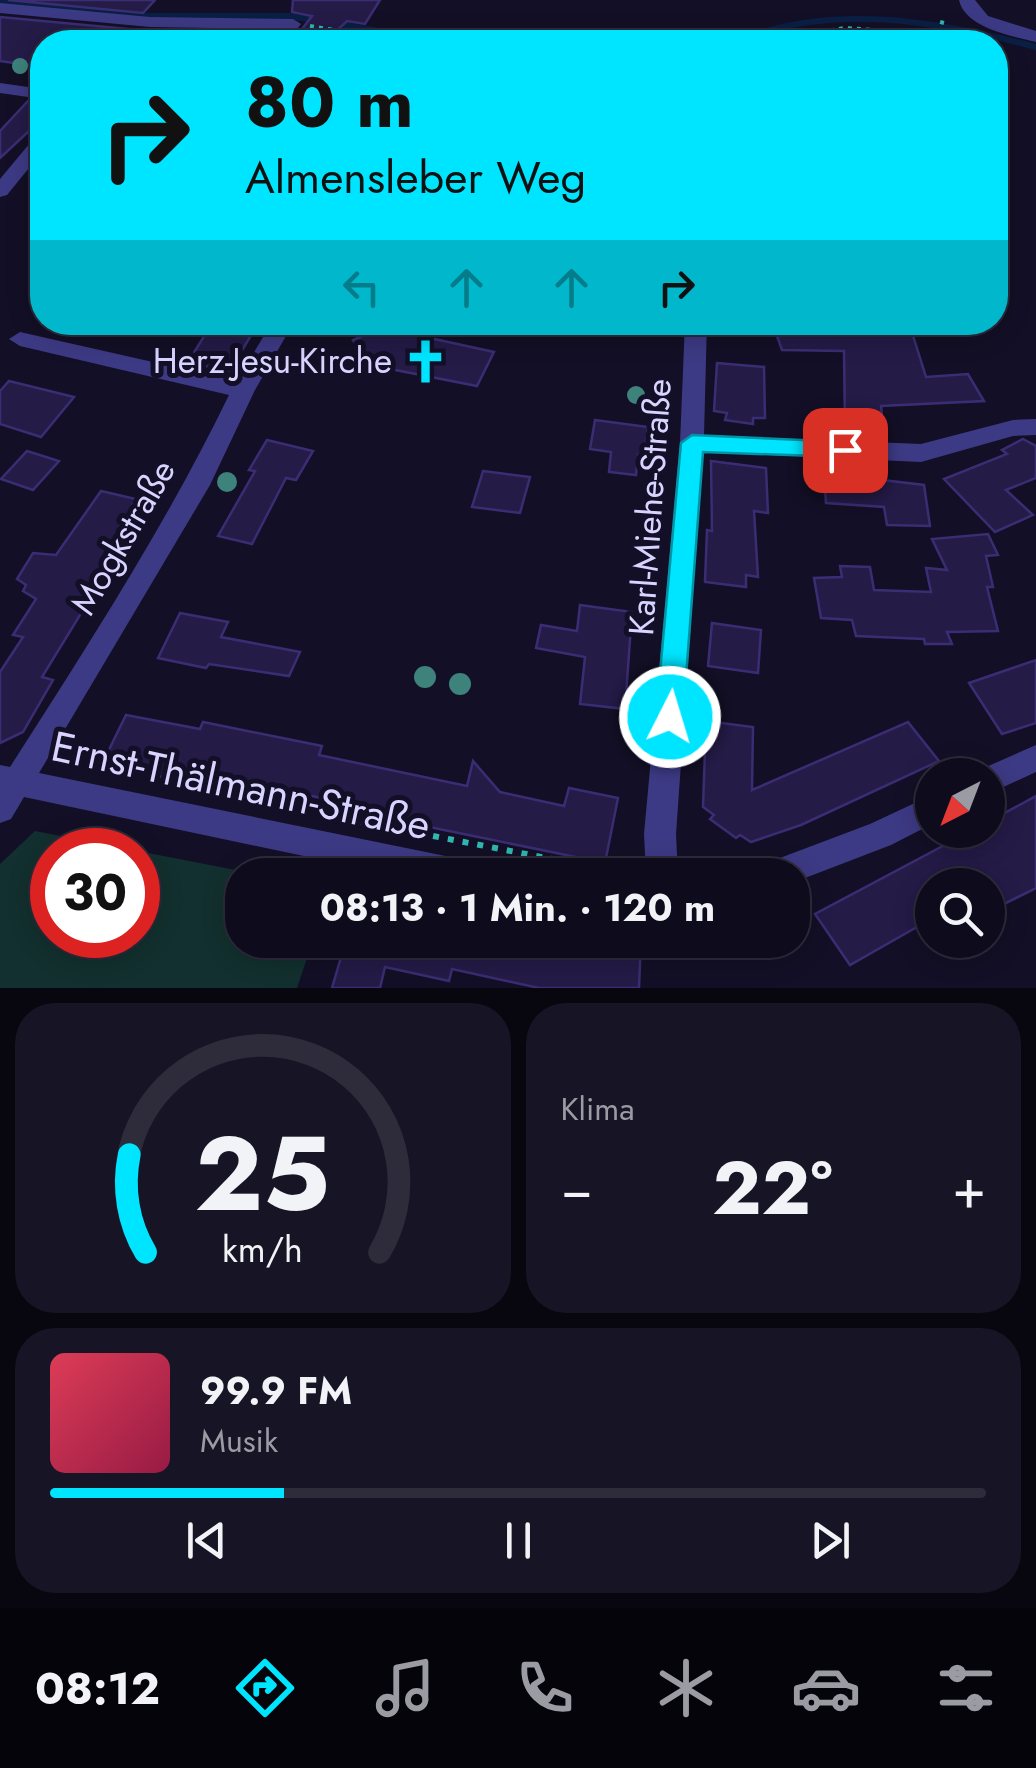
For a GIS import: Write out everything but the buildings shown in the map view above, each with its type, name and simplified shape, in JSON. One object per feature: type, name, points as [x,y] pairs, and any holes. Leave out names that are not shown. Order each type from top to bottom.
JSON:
[{"type":"street","points":[[967,0],[968,7],[982,20],[1036,38]]},
{"type":"street","points":[[0,8],[150,22],[292,24]]},
{"type":"street","points":[[143,30],[150,22]]},
{"type":"street","points":[[287,30],[292,24]]},
{"type":"street","points":[[0,88],[30,92]]},
{"type":"street","points":[[0,191],[30,155]]},
{"type":"street","name":"Mogkstraße","points":[[0,809],[8,780],[135,593],[201,478],[275,335]]},
{"type":"street","name":"Karl-Miehe-Straße","points":[[661,858],[660,834],[692,443],[696,335]]},
{"type":"street","points":[[20,339],[243,390]]},
{"type":"street","points":[[692,443],[921,452],[1013,428],[1036,427]]},
{"type":"street","points":[[1005,773],[1036,758]]},
{"type":"street","name":"Ernst-Thälmann-Straße","points":[[8,780],[383,858]]},
{"type":"street","points":[[810,862],[915,818]]},
{"type":"path","points":[[940,30],[944,18]]},
{"type":"path","points":[[292,24],[331,30]]},
{"type":"path","points":[[829,30],[882,30]]},
{"type":"path","points":[[312,812],[547,858]]},
{"type":"green space","points":[[30,836],[30,958],[160,958],[160,855],[225,868],[225,958],[307,958],[297,988],[0,988],[0,864]]},
{"type":"waterway","points":[[0,1],[151,16],[289,16],[374,30]]},
{"type":"waterway","points":[[771,30],[846,19],[923,23],[961,30]]},
{"type":"waterway","points":[[1008,41],[1036,47]]},
{"type":"place","name":"Herz-Jesu-Kirche","points":[[425,361]]},
{"type":"route","points":[[670,717],[692,443],[845,450]]}]
